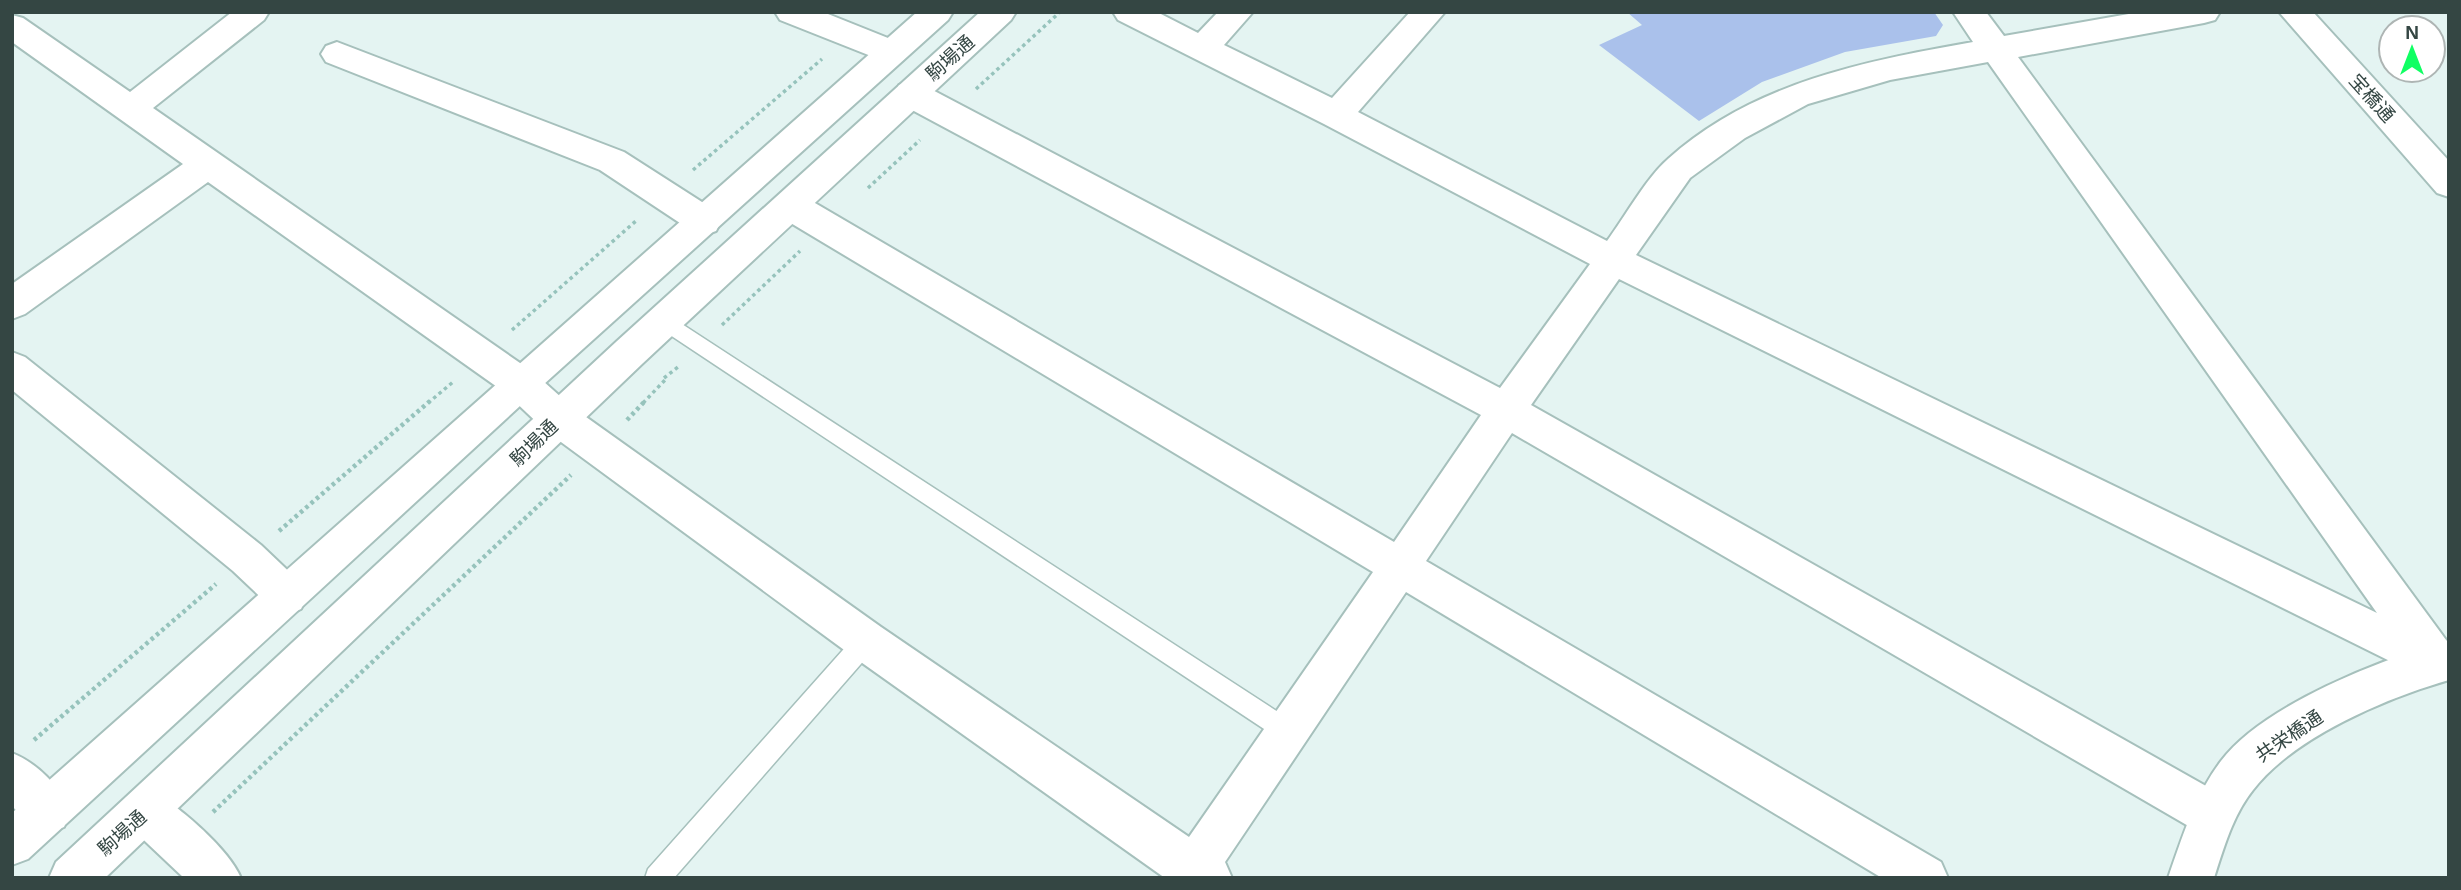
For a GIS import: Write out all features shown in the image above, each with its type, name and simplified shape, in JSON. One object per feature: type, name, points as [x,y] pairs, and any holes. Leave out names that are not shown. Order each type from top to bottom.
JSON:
[{"type":"street","points":[[129,110],[253,12]]},
{"type":"street","points":[[791,12],[892,52]]},
{"type":"street","points":[[12,843],[520,383],[937,12]]},
{"type":"street","name":"駒場通","points":[[72,878],[559,419],[1000,12]]},
{"type":"street","points":[[1129,12],[1336,115],[1611,259],[2445,668]]},
{"type":"street","points":[[1202,48],[1237,12]]},
{"type":"street","points":[[1336,115],[1429,12]]},
{"type":"street","points":[[1969,12],[2445,668]]},
{"type":"street","points":[[20,43],[129,110],[482,356],[520,383],[559,419],[866,642],[1197,874],[1287,731],[1401,568],[1506,410],[1611,259],[1678,169],[1733,130],[1797,95],[1890,68],[2204,12]]},
{"type":"street","name":"宝橋通","points":[[2295,12],[2449,184]]},
{"type":"street","points":[[337,54],[612,161],[704,221]]},
{"type":"street","points":[[911,94],[1506,410],[2213,815]]},
{"type":"street","points":[[12,304],[207,165]]},
{"type":"street","points":[[791,206],[1925,878]]},
{"type":"street","points":[[12,368],[247,558],[287,596]]},
{"type":"street","name":"共栄橋通","points":[[2191,878],[2213,815],[2247,764],[2298,727],[2388,681],[2445,668]]},
{"type":"street","points":[[22,758],[48,811]]},
{"type":"street","points":[[146,811],[218,878]]},
{"type":"lane","points":[[665,321],[1287,731]]},
{"type":"lane","points":[[657,878],[866,642]]},
{"type":"path","points":[[22,758],[247,558],[849,35]]},
{"type":"path","points":[[180,843],[601,448],[666,379]]},
{"type":"shaded area","points":[[1627,12],[1934,12],[1943,25],[1936,36],[1845,52],[1762,82],[1699,121],[1599,45],[1642,25]]}]
